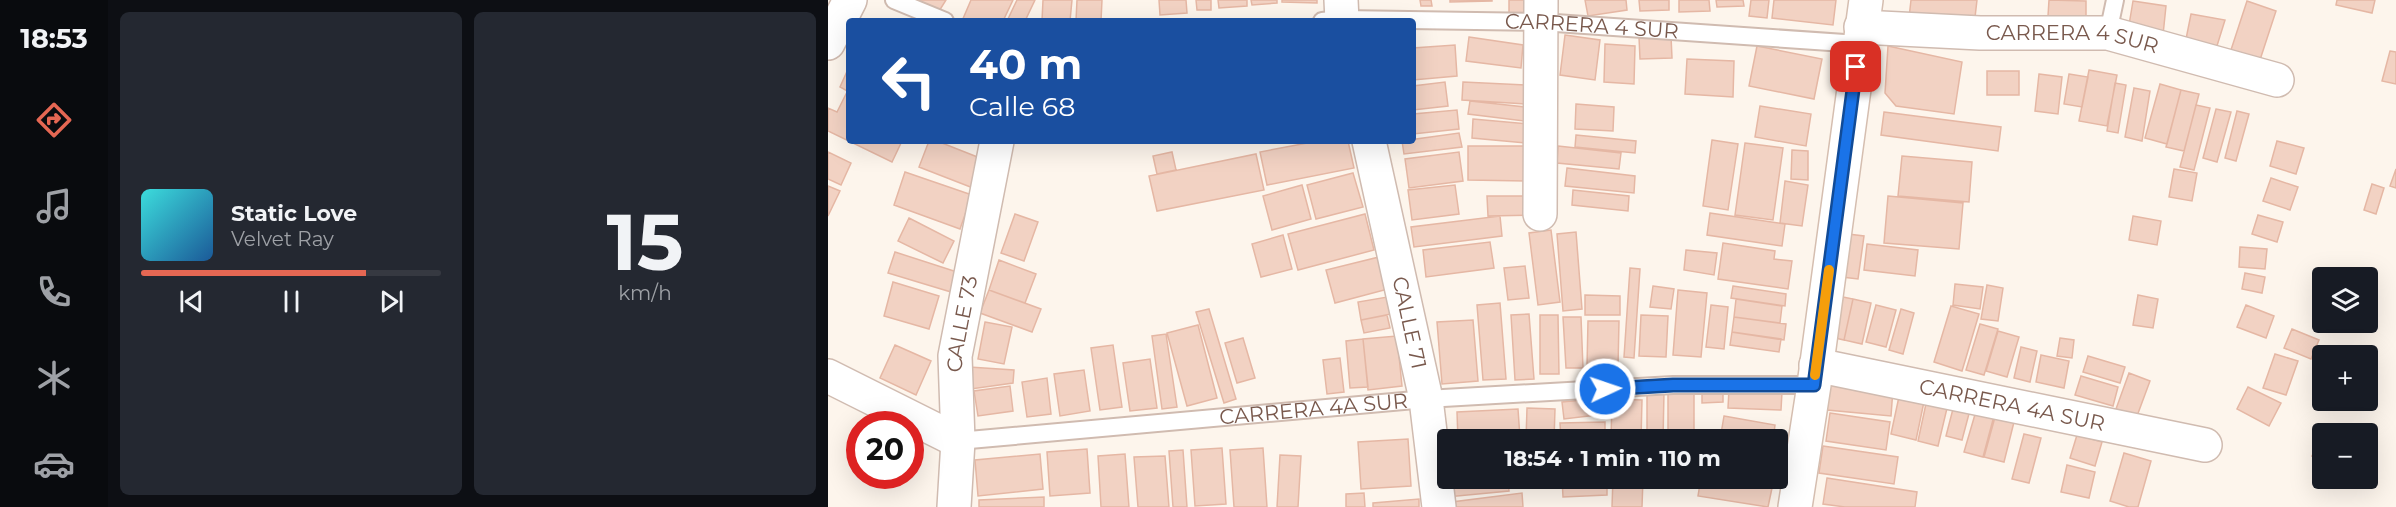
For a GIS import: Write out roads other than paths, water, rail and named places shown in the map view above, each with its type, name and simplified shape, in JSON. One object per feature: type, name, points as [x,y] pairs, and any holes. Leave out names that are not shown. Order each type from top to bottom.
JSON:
[{"type":"street","points":[[828,43],[850,0]]},
{"type":"street","points":[[1540,214],[1541,11]]},
{"type":"street","points":[[1795,507],[1862,24]]},
{"type":"street","name":"CARRERA 4 SUR","points":[[1862,24],[1980,33],[2108,33],[2277,80]]},
{"type":"street","name":"CALLE 73","points":[[954,507],[958,441],[955,356],[996,144]]},
{"type":"street","name":"CALLE 71","points":[[1370,144],[1426,399],[1439,507]]},
{"type":"street","name":"CARRERA 4A SUR","points":[[1815,375],[2205,445]]},
{"type":"street","points":[[828,376],[958,441]]},
{"type":"lane","points":[[894,0],[938,18]]},
{"type":"lane","points":[[2108,33],[2115,0]]},
{"type":"lane","name":"CARRERA 4 SUR","points":[[1337,15],[1541,11],[1862,24]]},
{"type":"lane","name":"CARRERA 4A SUR","points":[[958,441],[1426,399],[1815,375]]}]
